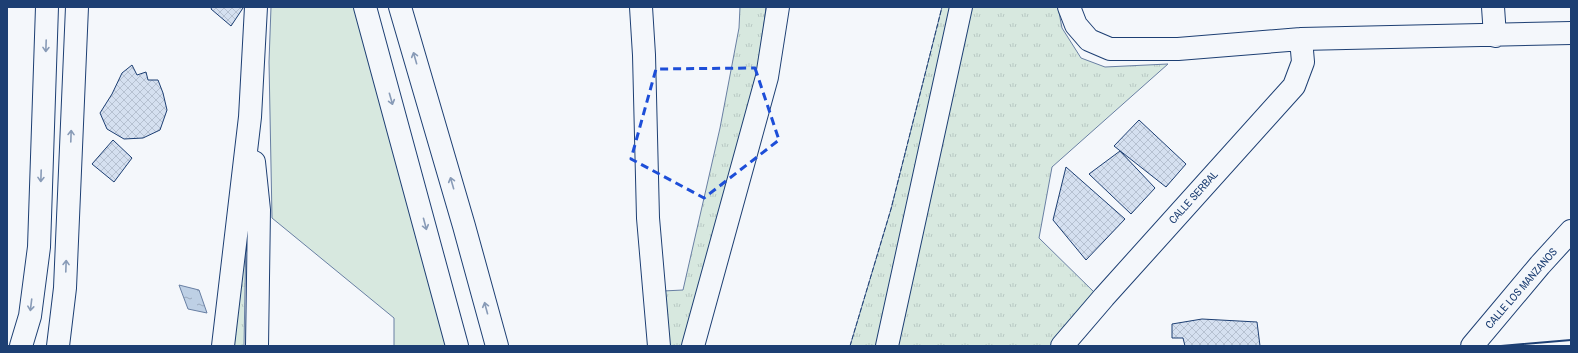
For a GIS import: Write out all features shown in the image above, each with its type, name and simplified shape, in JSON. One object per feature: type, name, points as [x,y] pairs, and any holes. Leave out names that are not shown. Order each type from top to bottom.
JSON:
[{"type":"street","points":[[21,346],[30,316],[39,247],[47,7]]},
{"type":"street","points":[[58,346],[66,288],[77,7]]},
{"type":"street","points":[[223,346],[250,117],[256,7]]},
{"type":"street","points":[[365,7],[457,346]]},
{"type":"street","points":[[400,7],[462,218],[497,346]]},
{"type":"street","points":[[641,7],[644,55],[648,218],[659,346]]},
{"type":"street","points":[[693,346],[767,77],[778,7]]},
{"type":"street","points":[[887,346],[961,7]]},
{"type":"street","points":[[1069,7],[1076,25],[1089,40],[1110,49],[1178,49],[1301,39],[1495,36],[1571,33]]},
{"type":"street","points":[[1493,7],[1495,36]]},
{"type":"street","name":"CALLE SERBAL","points":[[1062,346],[1104,297],[1294,86],[1303,62],[1301,39]]},
{"type":"street","points":[[250,117],[259,210],[257,346]]},
{"type":"street","name":"CALLE LOS MANZANOS","points":[[1472,346],[1540,265],[1571,232]]},
{"type":"highlighted area","points":[[755,68],[779,140],[704,198],[631,159],[656,69]]},
{"type":"green space","points":[[271,7],[356,7],[447,346],[394,346],[394,318],[272,218],[269,62]]},
{"type":"green space","points":[[740,7],[766,7],[760,60],[685,346],[668,346],[663,291],[683,290],[720,128],[739,28]]},
{"type":"green space","points":[[942,7],[1058,7],[1062,28],[1081,58],[1105,67],[1168,64],[1052,167],[1039,238],[1094,292],[1051,346],[850,346],[891,209]]},
{"type":"green space","points":[[246,233],[244,346],[234,346]]},
{"type":"water","points":[[179,285],[199,290],[207,313],[188,309]]},
{"type":"building","points":[[212,7],[243,8],[231,26],[211,9]]},
{"type":"building","points":[[132,65],[137,75],[146,72],[148,80],[158,80],[167,110],[160,130],[143,138],[124,139],[107,129],[100,113],[112,94],[122,73]]},
{"type":"building","points":[[1139,120],[1186,164],[1166,187],[1114,146]]},
{"type":"building","points":[[113,140],[132,158],[114,182],[92,164]]},
{"type":"building","points":[[1120,151],[1155,188],[1131,214],[1089,174]]},
{"type":"building","points":[[1066,167],[1125,219],[1086,260],[1053,220]]},
{"type":"building","points":[[1202,319],[1257,322],[1260,346],[1185,346],[1183,338],[1172,338],[1172,324]]},
{"type":"fence","points":[[850,346],[891,209],[942,7]]},
{"type":"wall","points":[[1501,346],[1571,340]]}]
